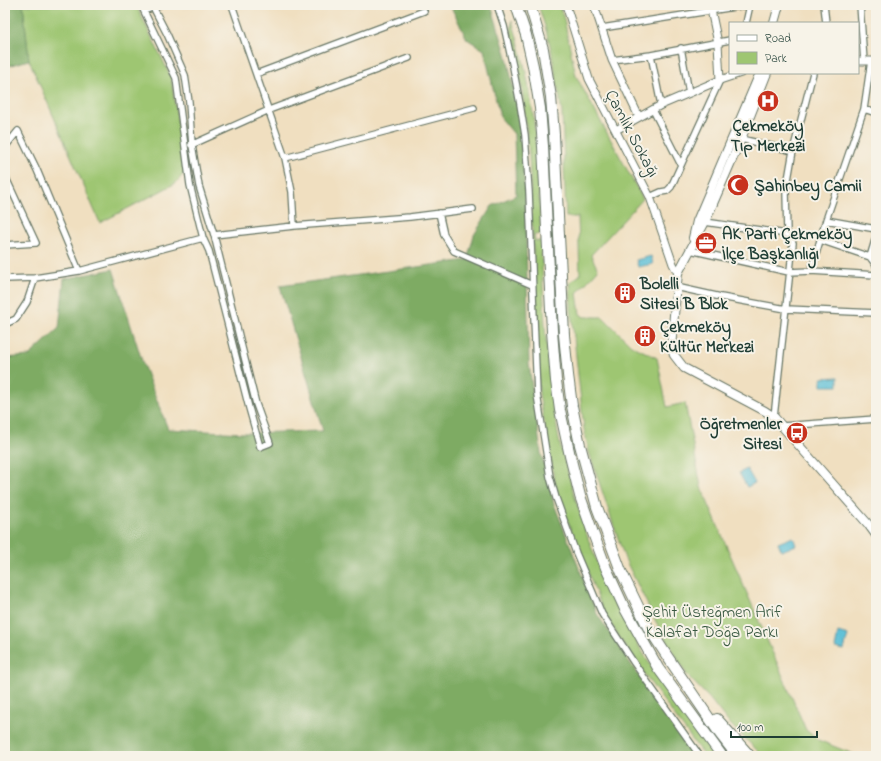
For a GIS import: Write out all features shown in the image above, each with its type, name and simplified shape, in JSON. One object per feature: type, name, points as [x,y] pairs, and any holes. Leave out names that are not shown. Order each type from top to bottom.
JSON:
[{"type":"highway","points":[[516,5],[526,35],[540,108],[544,154],[552,331],[556,381],[564,433],[575,476],[606,568],[624,607],[658,668],[722,756]]},
{"type":"highway","points":[[530,5],[543,48],[551,97],[567,368],[572,406],[580,445],[596,507],[621,572],[648,627],[666,656],[737,756]]},
{"type":"highway","points":[[688,686],[750,756]]},
{"type":"main road","points":[[774,22],[779,5]]},
{"type":"main road","points":[[690,250],[697,220],[760,74]]},
{"type":"main road","points":[[767,74],[741,139],[705,222],[678,272],[671,346],[674,355],[684,368],[765,411],[774,418],[876,535]]},
{"type":"street","points":[[141,5],[176,78],[190,186],[203,238],[209,251],[248,408],[260,447],[270,444],[256,404],[214,235],[199,186],[192,144],[189,102],[185,75],[155,6],[144,11]]},
{"type":"street","points":[[232,5],[285,158],[292,192],[294,226]]},
{"type":"street","points":[[497,5],[504,26],[513,67],[525,135],[529,192],[537,394],[550,477],[576,553],[602,614],[634,663],[700,756]]},
{"type":"street","name":"Çamlık Sokağı","points":[[566,5],[589,79],[650,197],[673,264],[678,272]]},
{"type":"street","points":[[594,5],[612,60],[639,117]]},
{"type":"street","points":[[602,28],[711,8],[748,5],[746,22]]},
{"type":"street","points":[[824,5],[826,22]]},
{"type":"street","points":[[811,271],[826,220],[864,109],[867,61],[860,5]]},
{"type":"street","points":[[650,197],[667,191],[672,187],[720,80],[718,43],[711,8]]},
{"type":"street","points":[[256,74],[424,11]]},
{"type":"street","points":[[612,60],[651,55],[681,48],[729,40]]},
{"type":"street","points":[[681,48],[689,93]]},
{"type":"street","points":[[651,55],[661,106]]},
{"type":"street","points":[[185,147],[269,110],[409,58]]},
{"type":"street","points":[[616,130],[689,93],[739,74]]},
{"type":"street","points":[[774,418],[793,243],[787,234],[786,191],[793,151],[813,74]]},
{"type":"street","points":[[285,158],[474,108]]},
{"type":"street","points":[[864,109],[876,112]]},
{"type":"street","points":[[653,110],[681,165]]},
{"type":"street","points":[[5,147],[18,131],[37,170],[79,271]]},
{"type":"street","points":[[741,139],[793,151]]},
{"type":"street","points":[[5,176],[36,243],[5,245]]},
{"type":"street","points":[[214,235],[294,226],[410,217],[473,209]]},
{"type":"street","points":[[439,213],[444,235],[454,251],[532,285]]},
{"type":"street","points":[[826,220],[876,229]]},
{"type":"street","points":[[705,222],[787,234]]},
{"type":"street","points":[[203,238],[206,231],[211,231],[214,235]]},
{"type":"street","points":[[870,257],[876,237]]},
{"type":"street","points":[[5,279],[35,278],[79,271],[203,238]]},
{"type":"street","points":[[820,240],[870,257],[876,265]]},
{"type":"street","points":[[690,250],[790,272],[811,271],[876,275]]},
{"type":"street","points":[[5,324],[16,319],[20,314],[27,302],[35,278]]},
{"type":"street","points":[[676,287],[786,309],[876,313]]},
{"type":"street","points":[[782,426],[876,419]]},
{"type":"green space","points":[[5,5],[23,5],[29,60],[5,67]]},
{"type":"green space","points":[[23,5],[136,5],[171,77],[185,172],[176,183],[100,223],[29,60]]},
{"type":"green space","points":[[450,5],[491,5],[507,57],[519,115],[525,194],[529,364],[541,453],[554,504],[597,614],[693,756],[5,756],[5,358],[29,356],[59,328],[64,279],[113,269],[144,367],[168,429],[243,433],[323,431],[280,286],[467,260],[474,235],[492,206],[516,195],[514,134],[500,117],[484,50],[467,39]]},
{"type":"green space","name":"Şehit Üsteğmen Arif Kalafat Doğa Parkı","points":[[538,5],[559,5],[564,19],[576,76],[643,199],[591,255],[598,270],[577,293],[580,314],[584,317],[603,317],[631,345],[657,358],[667,407],[685,403],[701,487],[806,730],[818,740],[858,756],[763,756],[728,722],[710,699],[687,675],[656,622],[625,559],[589,452],[584,429],[571,310],[570,282],[580,275],[578,217],[566,217],[562,112],[551,49]]},
{"type":"green space","points":[[512,20],[520,47],[533,111],[541,234],[534,235],[535,241],[541,241],[545,327],[549,373],[560,445],[585,530],[612,596],[631,633],[660,681],[714,756],[704,756],[640,668],[604,613],[559,499],[539,394],[529,153],[522,88],[511,32]]},
{"type":"water","points":[[651,256],[653,264],[638,267],[636,260]]},
{"type":"water","points":[[838,377],[838,386],[822,386],[822,378]]},
{"type":"water","points":[[747,469],[755,483],[747,487],[739,473]]},
{"type":"water","points":[[793,537],[796,545],[782,551],[778,543]]},
{"type":"water","points":[[838,632],[848,635],[844,650],[835,648]]},
{"type":"place","name":"Çekmeköy Tıp Merkezi","points":[[768,101]]},
{"type":"place","name":"Şahinbey Camii","points":[[738,185]]},
{"type":"place","name":"AK Parti Çekmeköy İlçe Başkanlığı","points":[[706,243]]},
{"type":"place","name":"Bolelli Sitesi B Blok","points":[[625,293]]},
{"type":"place","name":"Çekmeköy Kültür Merkezi","points":[[645,336]]},
{"type":"place","name":"Öğretmenler Sitesi","points":[[797,433]]}]
